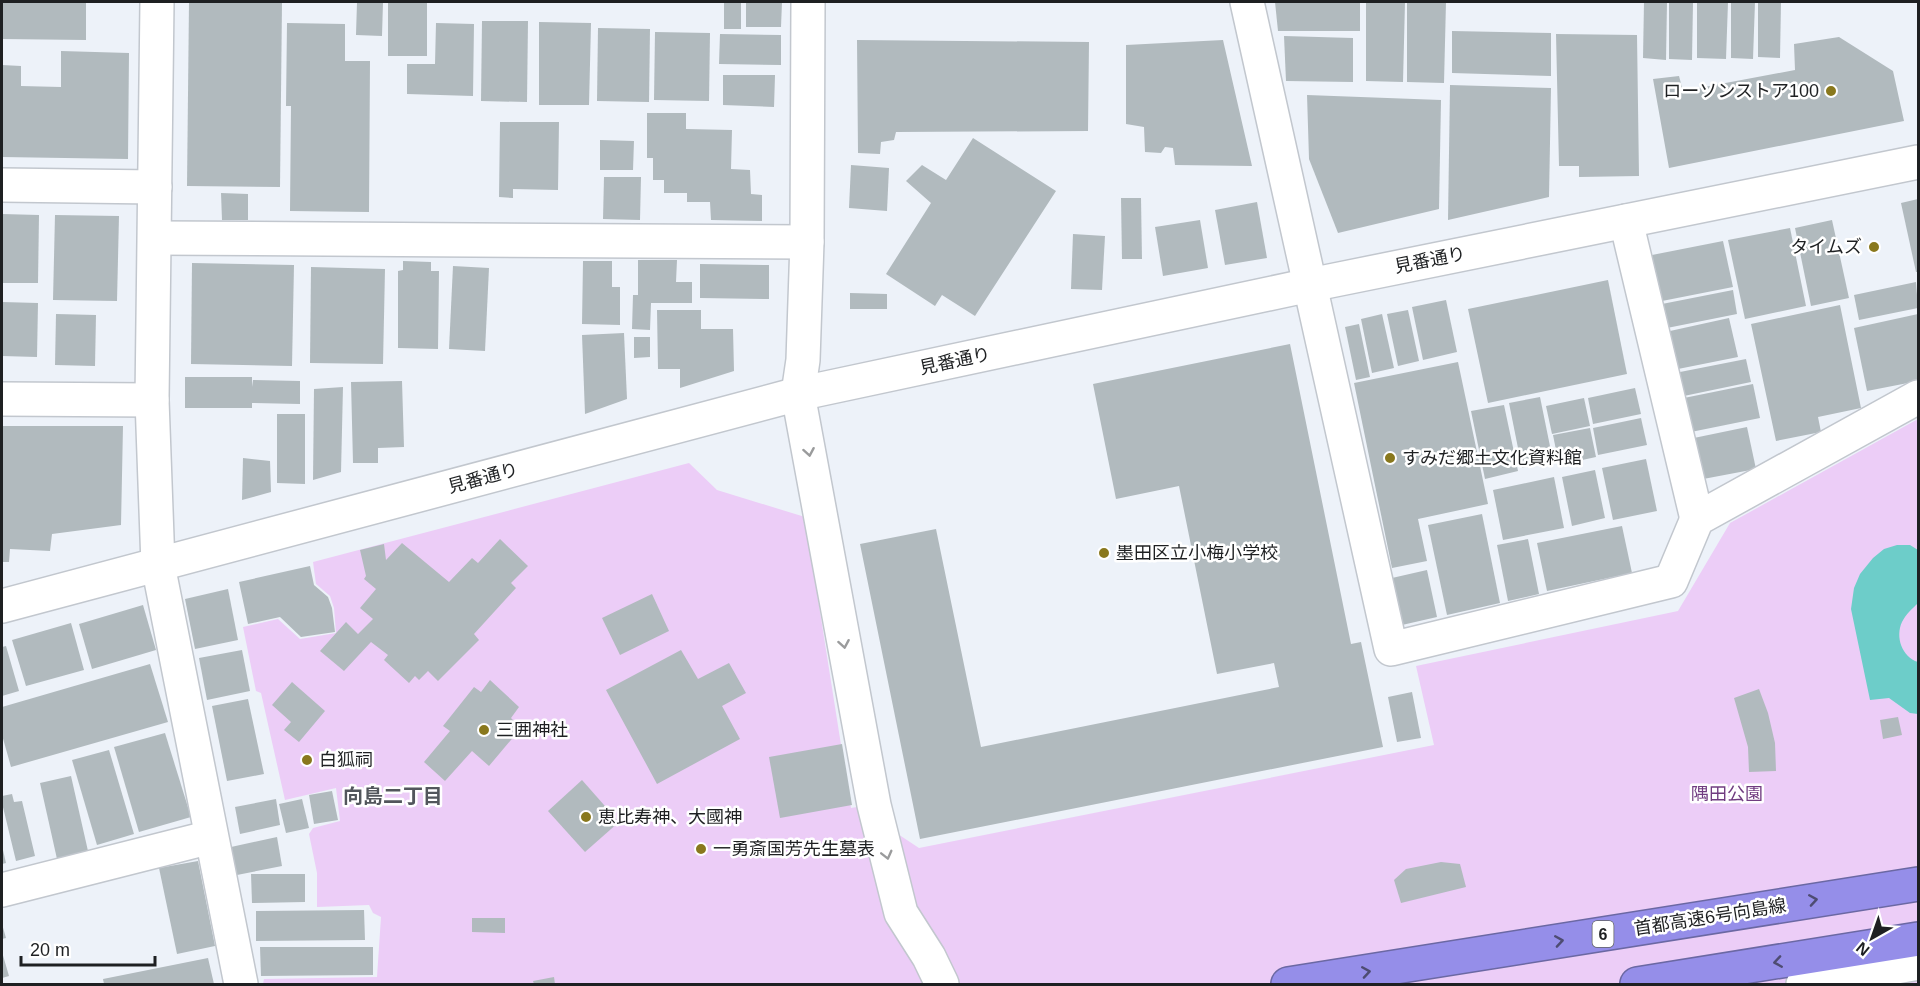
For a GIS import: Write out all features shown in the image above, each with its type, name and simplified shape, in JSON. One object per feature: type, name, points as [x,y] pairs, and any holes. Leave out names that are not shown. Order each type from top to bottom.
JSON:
[{"type":"highway","name":"首都高速6号向島線","points":[[1288,984],[1918,884]]},
{"type":"highway","points":[[1637,984],[1918,939]]},
{"type":"street","points":[[157,2],[152,400],[158,565],[242,984]]},
{"type":"street","points":[[808,2],[807,242],[803,360],[798,394],[874,805],[901,913],[929,957],[942,984]]},
{"type":"street","points":[[1247,2],[1391,649],[1671,581],[1697,519],[1626,221]]},
{"type":"street","name":"見番通り","points":[[2,606],[798,394],[1310,285],[1918,162]]},
{"type":"street","points":[[2,185],[155,187]]},
{"type":"street","points":[[155,238],[807,242]]},
{"type":"street","points":[[1697,519],[1918,397]]},
{"type":"street","points":[[2,399],[152,400]]},
{"type":"street","points":[[2,890],[211,837]]},
{"type":"street","points":[[1803,984],[1918,963]]},
{"type":"green space","name":"隅田公園","points":[[1918,419],[1918,984],[263,984],[264,979],[377,977],[381,917],[373,913],[369,905],[317,907],[317,873],[309,834],[313,828],[340,821],[336,788],[285,800],[261,693],[256,691],[243,627],[278,619],[300,639],[336,633],[334,608],[330,596],[316,584],[313,562],[689,463],[717,490],[805,517],[851,808],[857,807],[919,848],[1434,745],[1416,666],[1678,611],[1730,523]]},
{"type":"water","points":[[1897,545],[1910,545],[1918,550],[1918,603],[1904,619],[1899,634],[1904,651],[1918,662],[1918,714],[1910,713],[1889,698],[1870,700],[1851,609],[1854,588],[1860,574],[1884,549]]},
{"type":"building","points":[[2,2],[86,2],[86,40],[2,39]]},
{"type":"building","points":[[189,2],[282,2],[280,187],[187,186]]},
{"type":"building","points":[[357,2],[383,2],[382,36],[356,35]]},
{"type":"building","points":[[388,2],[427,2],[427,56],[388,56]]},
{"type":"building","points":[[724,2],[741,2],[741,29],[724,29]]},
{"type":"building","points":[[746,2],[782,2],[781,27],[746,27]]},
{"type":"building","points":[[1275,2],[1360,2],[1360,31],[1278,31]]},
{"type":"building","points":[[1366,2],[1405,2],[1403,82],[1366,81]]},
{"type":"building","points":[[1407,2],[1446,2],[1444,83],[1407,82]]},
{"type":"building","points":[[1644,2],[1667,2],[1666,60],[1643,58]]},
{"type":"building","points":[[1669,2],[1693,2],[1692,60],[1669,59]]},
{"type":"building","points":[[1697,2],[1728,2],[1726,59],[1697,58]]},
{"type":"building","points":[[1731,2],[1755,2],[1753,59],[1731,58]]},
{"type":"building","points":[[1758,2],[1781,2],[1780,58],[1758,57]]},
{"type":"building","points":[[482,21],[528,21],[527,102],[481,101]]},
{"type":"building","points":[[539,22],[591,23],[589,105],[539,105]]},
{"type":"building","points":[[287,23],[345,24],[345,61],[370,61],[369,212],[290,211],[291,106],[286,106]]},
{"type":"building","points":[[436,23],[474,24],[473,96],[407,94],[407,64],[435,64]]},
{"type":"building","points":[[598,28],[650,29],[649,102],[597,101]]},
{"type":"building","points":[[1452,31],[1551,33],[1551,76],[1452,73]]},
{"type":"building","points":[[655,32],[710,33],[709,101],[654,100]]},
{"type":"building","points":[[720,34],[781,35],[781,65],[719,64]]},
{"type":"building","points":[[1556,34],[1637,35],[1639,176],[1579,177],[1579,166],[1559,166]]},
{"type":"building","points":[[1284,36],[1353,38],[1353,82],[1286,81]]},
{"type":"building","points":[[1839,37],[1893,71],[1904,121],[1669,168],[1653,79],[1679,76],[1683,91],[1795,70],[1794,44]]},
{"type":"building","points":[[857,40],[1089,42],[1088,131],[896,132],[894,140],[881,142],[880,154],[858,153]]},
{"type":"building","points":[[1223,40],[1252,166],[1175,165],[1173,148],[1165,147],[1161,153],[1145,152],[1144,127],[1126,124],[1126,45]]},
{"type":"building","points":[[61,51],[129,53],[128,159],[2,157],[2,65],[21,66],[21,86],[61,87]]},
{"type":"building","points":[[723,75],[775,75],[774,107],[723,105]]},
{"type":"building","points":[[1450,85],[1551,88],[1549,197],[1448,220]]},
{"type":"building","points":[[1307,95],[1441,100],[1439,209],[1338,233],[1309,159]]},
{"type":"building","points":[[647,113],[686,113],[686,129],[732,130],[731,169],[750,170],[751,194],[762,195],[762,221],[711,220],[710,202],[687,202],[687,193],[664,193],[664,180],[653,180],[653,158],[647,158]]},
{"type":"building","points":[[500,122],[559,122],[558,190],[513,189],[513,198],[499,197]]},
{"type":"building","points":[[973,138],[1056,191],[975,316],[942,295],[935,306],[886,274],[931,203],[906,181],[922,165],[946,180]]},
{"type":"building","points":[[600,140],[634,141],[633,170],[600,170]]},
{"type":"building","points":[[851,165],[889,168],[887,211],[849,208]]},
{"type":"building","points":[[604,177],[641,177],[640,220],[603,219]]},
{"type":"building","points":[[221,193],[248,194],[248,220],[222,220]]},
{"type":"building","points":[[1121,198],[1141,198],[1142,259],[1122,259]]},
{"type":"building","points":[[1918,199],[1918,272],[1916,272],[1901,203]]},
{"type":"building","points":[[1257,202],[1267,258],[1225,265],[1215,210]]},
{"type":"building","points":[[2,214],[39,215],[38,283],[2,283]]},
{"type":"building","points":[[55,215],[119,216],[117,301],[53,300]]},
{"type":"building","points":[[1200,220],[1208,268],[1163,276],[1155,227]]},
{"type":"building","points":[[1832,220],[1849,298],[1811,306],[1795,228]]},
{"type":"building","points":[[1790,228],[1806,306],[1745,319],[1728,240]]},
{"type":"building","points":[[1073,234],[1105,236],[1102,290],[1071,289]]},
{"type":"building","points":[[1723,241],[1733,287],[1662,301],[1652,255]]},
{"type":"building","points":[[638,260],[677,260],[676,282],[692,282],[692,303],[651,303],[650,330],[632,329],[633,295],[638,295]]},
{"type":"building","points":[[403,261],[431,262],[431,271],[439,271],[438,349],[398,348],[398,271],[403,270]]},
{"type":"building","points":[[583,261],[612,261],[612,287],[620,287],[620,325],[582,324]]},
{"type":"building","points":[[192,263],[294,265],[292,366],[191,364]]},
{"type":"building","points":[[700,264],[769,265],[769,299],[700,298]]},
{"type":"building","points":[[453,266],[489,268],[485,351],[449,349]]},
{"type":"building","points":[[311,267],[385,269],[383,364],[310,363]]},
{"type":"building","points":[[1608,280],[1627,374],[1488,403],[1468,309]]},
{"type":"building","points":[[1916,282],[1918,308],[1859,320],[1854,295]]},
{"type":"building","points":[[1733,290],[1737,314],[1667,328],[1662,304]]},
{"type":"building","points":[[850,293],[887,294],[887,309],[850,309]]},
{"type":"building","points":[[1446,300],[1457,352],[1423,360],[1412,307]]},
{"type":"building","points":[[2,302],[38,303],[37,357],[2,356]]},
{"type":"building","points":[[1840,305],[1861,408],[1818,417],[1821,432],[1776,441],[1751,324]]},
{"type":"building","points":[[657,310],[701,310],[701,329],[733,329],[734,371],[680,388],[680,369],[658,369]]},
{"type":"building","points":[[1408,310],[1419,361],[1398,366],[1387,314]]},
{"type":"building","points":[[56,314],[96,315],[95,366],[55,365]]},
{"type":"building","points":[[1382,314],[1394,368],[1372,373],[1361,319]]},
{"type":"building","points":[[1918,314],[1918,381],[1867,391],[1854,328]]},
{"type":"building","points":[[1729,318],[1738,357],[1678,369],[1670,331]]},
{"type":"building","points":[[1359,324],[1370,377],[1356,380],[1345,327]]},
{"type":"building","points":[[624,333],[627,399],[585,414],[582,335]]},
{"type":"building","points":[[634,337],[650,337],[650,357],[634,358]]},
{"type":"building","points":[[1290,344],[1351,644],[1361,642],[1383,747],[920,839],[860,544],[936,529],[981,747],[1279,687],[1274,663],[1217,674],[1179,486],[1116,499],[1093,384]]},
{"type":"building","points":[[1746,359],[1751,382],[1679,397],[1675,373]]},
{"type":"building","points":[[1458,362],[1488,504],[1418,519],[1427,561],[1392,568],[1354,383]]},
{"type":"building","points":[[185,377],[252,377],[252,387],[253,380],[300,381],[300,404],[252,403],[252,408],[185,408]]},
{"type":"building","points":[[402,381],[404,447],[378,448],[378,463],[353,463],[351,382]]},
{"type":"building","points":[[1753,384],[1760,418],[1686,433],[1679,399]]},
{"type":"building","points":[[343,387],[341,472],[313,480],[314,389]]},
{"type":"building","points":[[1635,388],[1641,414],[1593,424],[1588,398]]},
{"type":"building","points":[[1540,397],[1553,461],[1522,468],[1509,403]]},
{"type":"building","points":[[1584,398],[1590,426],[1552,434],[1546,406]]},
{"type":"building","points":[[1504,405],[1518,471],[1485,479],[1471,411]]},
{"type":"building","points":[[277,414],[305,414],[305,484],[277,483]]},
{"type":"building","points":[[1641,418],[1647,445],[1598,455],[1593,428]]},
{"type":"building","points":[[2,426],[123,426],[121,525],[52,534],[50,551],[10,549],[9,562],[2,562]]},
{"type":"building","points":[[1747,427],[1756,469],[1698,480],[1689,439]]},
{"type":"building","points":[[1590,428],[1596,457],[1559,465],[1553,435]]},
{"type":"building","points":[[243,458],[270,461],[271,492],[242,500]]},
{"type":"building","points":[[1646,459],[1657,511],[1613,520],[1602,468]]},
{"type":"building","points":[[1595,470],[1605,518],[1572,526],[1562,477]]},
{"type":"building","points":[[1554,477],[1564,528],[1503,540],[1493,490]]},
{"type":"building","points":[[1482,514],[1500,603],[1447,615],[1428,525]]},
{"type":"building","points":[[1622,526],[1632,573],[1547,591],[1537,543]]},
{"type":"building","points":[[500,539],[528,566],[511,583],[516,588],[474,634],[479,640],[438,681],[428,671],[419,680],[415,676],[409,683],[384,660],[388,655],[371,642],[344,671],[320,651],[346,622],[358,634],[373,619],[360,608],[376,589],[364,579],[366,576],[360,550],[384,544],[386,560],[402,543],[449,582],[472,558],[478,563]]},
{"type":"building","points":[[1528,539],[1539,594],[1508,601],[1497,545]]},
{"type":"building","points":[[310,566],[314,585],[328,597],[335,632],[301,637],[280,617],[248,624],[239,582]]},
{"type":"building","points":[[1427,570],[1437,617],[1402,625],[1392,578]]},
{"type":"building","points":[[228,589],[238,640],[195,649],[185,599]]},
{"type":"building","points":[[652,594],[669,631],[620,655],[602,618]]},
{"type":"building","points":[[143,605],[156,650],[92,669],[79,624]]},
{"type":"building","points":[[71,623],[84,670],[26,686],[12,640]]},
{"type":"building","points":[[6,646],[19,691],[2,696],[2,647]]},
{"type":"building","points":[[242,650],[250,691],[207,700],[199,658]]},
{"type":"building","points":[[681,650],[698,679],[729,663],[746,693],[722,706],[740,739],[657,784],[606,690]]},
{"type":"building","points":[[150,664],[168,722],[11,767],[2,735],[2,707]]},
{"type":"building","name":"三囲神社","points":[[490,680],[519,707],[511,718],[521,728],[489,766],[472,751],[445,781],[424,762],[450,731],[443,726],[474,687],[481,692]]},
{"type":"building","points":[[292,682],[325,711],[299,742],[284,730],[291,722],[272,705]]},
{"type":"building","points":[[1759,689],[1768,713],[1775,743],[1776,771],[1749,772],[1748,747],[1734,698]]},
{"type":"building","points":[[1412,692],[1421,738],[1397,742],[1388,697]]},
{"type":"building","points":[[248,699],[264,774],[227,781],[212,706]]},
{"type":"building","points":[[1898,717],[1902,735],[1883,739],[1880,720]]},
{"type":"building","points":[[165,733],[191,817],[139,832],[114,747]]},
{"type":"building","points":[[842,744],[852,805],[780,818],[769,757]]},
{"type":"building","points":[[109,750],[134,834],[97,845],[72,760]]},
{"type":"building","points":[[71,776],[88,851],[57,859],[40,783]]},
{"type":"building","points":[[582,780],[619,822],[585,852],[548,811]]},
{"type":"building","points":[[332,791],[338,820],[314,824],[309,795]]},
{"type":"building","points":[[12,794],[14,802],[22,801],[35,856],[16,861],[2,803],[2,796]]},
{"type":"building","points":[[276,799],[280,825],[240,834],[235,807]]},
{"type":"building","points":[[302,799],[309,828],[286,833],[279,804]]},
{"type":"building","points":[[277,837],[282,866],[237,875],[231,847]]},
{"type":"building","points":[[2,846],[6,863],[2,864]]},
{"type":"building","points":[[198,861],[215,946],[177,954],[159,868]]},
{"type":"building","points":[[1441,862],[1460,864],[1466,887],[1401,903],[1394,880],[1406,869]]},
{"type":"building","points":[[251,874],[305,874],[305,902],[252,903]]},
{"type":"building","points":[[364,910],[365,940],[256,941],[256,911]]},
{"type":"building","points":[[472,918],[505,918],[505,933],[472,932]]},
{"type":"building","points":[[2,924],[6,938],[2,939]]},
{"type":"building","points":[[260,947],[373,947],[373,975],[261,976]]},
{"type":"building","points":[[2,952],[9,976],[2,978]]},
{"type":"building","points":[[208,958],[214,984],[104,984],[103,979]]},
{"type":"building","points":[[554,977],[555,984],[534,984],[533,981]]},
{"type":"place","name":"ローソンストア100","points":[[1831,91]]},
{"type":"place","name":"タイムズ","points":[[1874,247]]},
{"type":"place","name":"すみだ郷土文化資料館","points":[[1390,458]]},
{"type":"place","name":"墨田区立小梅小学校","points":[[1104,553]]},
{"type":"place","name":"三囲神社","points":[[484,730]]},
{"type":"place","name":"白狐祠","points":[[307,760]]},
{"type":"place","name":"恵比寿神、大國神","points":[[586,817]]},
{"type":"place","name":"一勇斎国芳先生墓表","points":[[701,849]]},
{"type":"district","name":"向島二丁目","points":[[393,796]]}]
